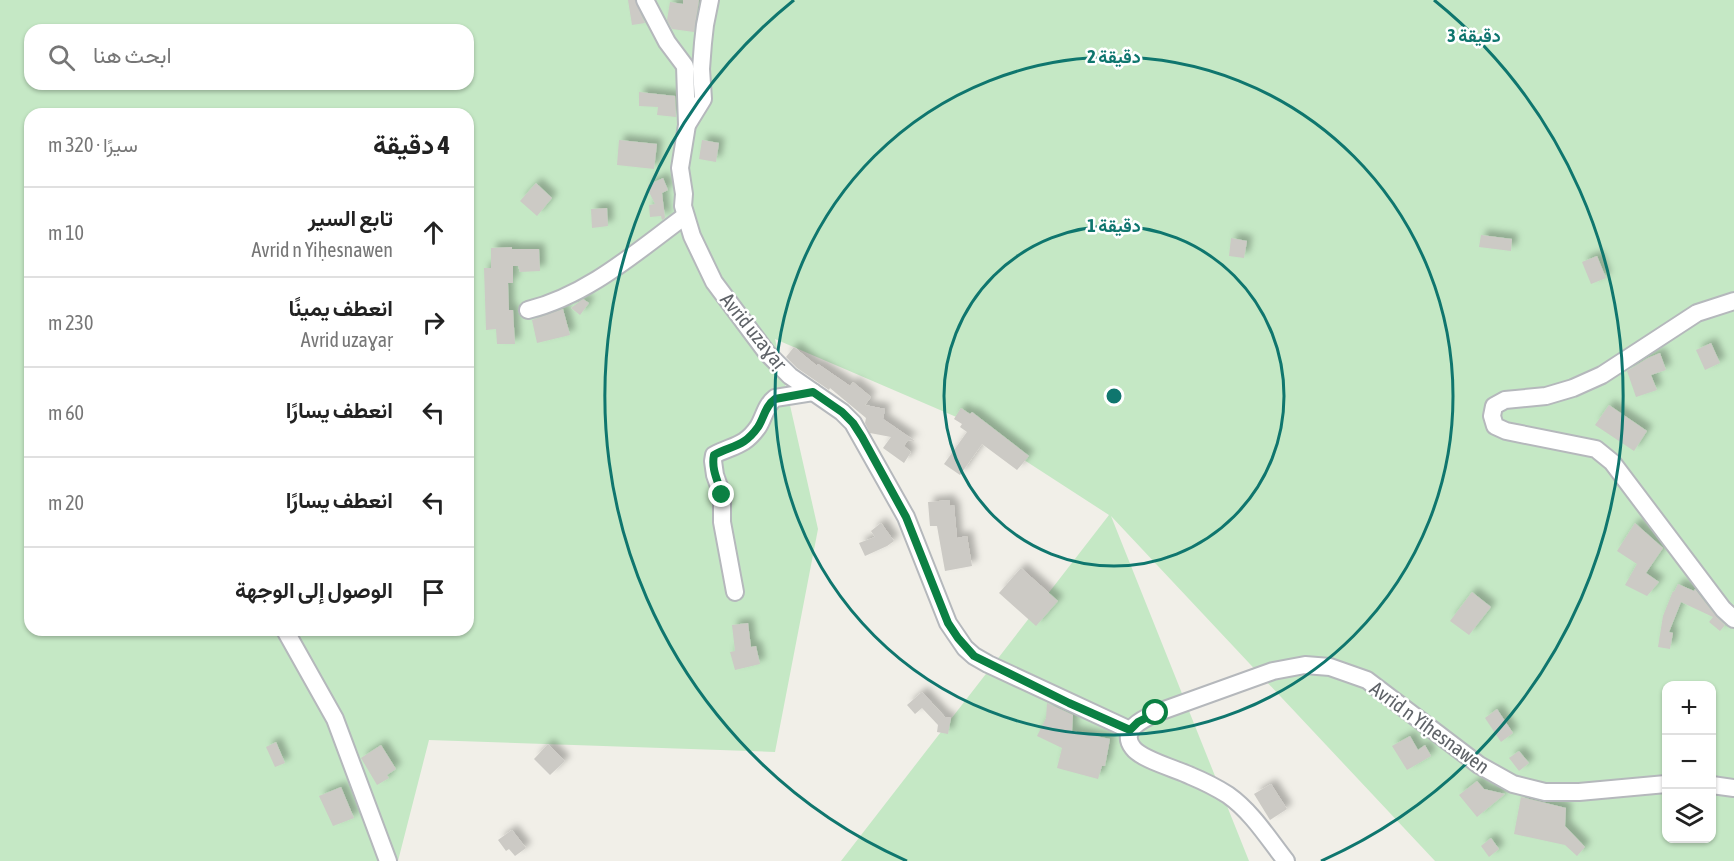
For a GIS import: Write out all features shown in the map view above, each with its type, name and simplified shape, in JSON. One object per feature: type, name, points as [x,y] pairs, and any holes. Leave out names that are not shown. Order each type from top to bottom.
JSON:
[{"type":"street","points":[[645,0],[667,42],[685,66],[687,125]]},
{"type":"street","name":"Avrid uzaɣaṛ","points":[[711,0],[703,43],[701,69],[703,99],[687,125],[680,168],[685,216],[703,262],[714,282],[767,352],[790,376],[842,412],[853,423],[906,517],[948,623],[965,648],[988,664],[1130,730]]},
{"type":"street","points":[[528,310],[573,295],[685,216]]},
{"type":"street","points":[[1734,301],[1697,313],[1602,375],[1573,388],[1546,396],[1505,400],[1494,406],[1492,416],[1495,426],[1506,431],[1596,449],[1612,462],[1723,609],[1734,619]]},
{"type":"street","points":[[735,592],[722,522],[722,495],[715,475],[714,455],[734,448],[745,441],[759,425],[767,408],[775,399],[813,392]]},
{"type":"street","points":[[288,636],[335,719],[388,861]]},
{"type":"street","name":"Avrid n Yiḥesnawen","points":[[1130,730],[1138,722],[1156,713],[1274,671],[1290,666],[1330,667],[1367,680],[1479,765],[1513,784],[1545,792],[1580,792],[1662,784]]},
{"type":"street","points":[[1130,730],[1129,738],[1132,747],[1140,754],[1194,777],[1228,795],[1252,816],[1286,861]]},
{"type":"street","points":[[1716,785],[1734,788]]},
{"type":"green space","points":[[0,0],[1734,0],[1734,861],[1435,861],[1111,516],[1249,861],[841,861],[1109,515],[961,419],[775,339],[818,529],[775,752],[429,740],[398,861],[0,861]]},
{"type":"building","points":[[628,0],[635,0],[645,23],[632,25]]},
{"type":"building","points":[[683,0],[699,0],[694,32],[672,29],[667,20],[670,2],[683,4]]},
{"type":"building","points":[[639,92],[675,96],[676,117],[657,115],[658,107],[639,106]]},
{"type":"building","points":[[619,140],[657,144],[654,169],[617,165]]},
{"type":"building","points":[[702,140],[719,143],[716,162],[699,159]]},
{"type":"building","points":[[663,178],[668,190],[662,193],[665,218],[662,220],[661,216],[650,217],[649,205],[655,204],[648,185]]},
{"type":"building","points":[[536,183],[552,198],[537,216],[520,201]]},
{"type":"building","points":[[607,208],[608,226],[592,228],[591,209]]},
{"type":"building","points":[[1481,235],[1512,239],[1511,251],[1479,247]]},
{"type":"building","points":[[1231,238],[1247,241],[1244,258],[1229,256]]},
{"type":"building","points":[[512,247],[512,249],[539,249],[540,271],[520,272],[518,266],[513,266],[513,283],[508,283],[509,310],[513,310],[515,344],[497,344],[496,329],[486,330],[484,268],[491,268],[491,248]]},
{"type":"building","points":[[1597,256],[1606,278],[1591,284],[1582,262]]},
{"type":"building","points":[[583,299],[589,303],[580,315],[571,308]]},
{"type":"building","points":[[563,309],[570,335],[537,343],[532,320]]},
{"type":"building","points":[[1711,343],[1720,363],[1705,370],[1696,350]]},
{"type":"building","points":[[794,347],[817,366],[818,364],[850,386],[853,382],[871,397],[865,405],[885,409],[883,419],[915,441],[908,440],[904,446],[911,452],[904,463],[883,448],[891,437],[870,433],[865,423],[866,418],[830,388],[829,390],[797,368],[786,357]]},
{"type":"building","points":[[1660,353],[1666,370],[1651,375],[1657,390],[1636,397],[1627,371]]},
{"type":"building","points":[[1609,405],[1647,431],[1634,451],[1595,425]]},
{"type":"building","points":[[961,408],[970,414],[972,412],[1029,456],[1017,470],[982,444],[960,475],[944,464],[967,432],[960,427],[962,424],[954,419]]},
{"type":"building","points":[[950,500],[950,506],[954,505],[957,538],[967,536],[972,566],[945,571],[937,526],[930,526],[928,502]]},
{"type":"building","points":[[881,523],[894,541],[865,556],[859,543],[875,537],[871,531]]},
{"type":"building","points":[[1635,523],[1663,548],[1646,573],[1659,582],[1647,596],[1625,585],[1637,564],[1617,551]]},
{"type":"building","points":[[1021,568],[1058,601],[1036,626],[999,593]]},
{"type":"building","points":[[1678,584],[1694,591],[1695,589],[1725,625],[1720,631],[1709,622],[1713,617],[1681,602],[1669,632],[1673,633],[1670,649],[1658,647],[1663,616]]},
{"type":"building","points":[[1472,592],[1491,607],[1469,635],[1450,621]]},
{"type":"building","points":[[748,623],[751,647],[756,646],[760,664],[735,670],[730,652],[735,651],[732,625]]},
{"type":"building","points":[[922,692],[945,717],[951,718],[948,734],[937,732],[938,725],[922,708],[915,714],[907,705]]},
{"type":"building","points":[[1047,703],[1073,715],[1072,731],[1110,739],[1105,766],[1102,766],[1098,779],[1057,768],[1062,748],[1037,736],[1046,718]]},
{"type":"building","points":[[1497,709],[1513,733],[1501,742],[1485,718]]},
{"type":"building","points":[[1410,736],[1418,750],[1425,745],[1431,756],[1407,770],[1392,746]]},
{"type":"building","points":[[276,742],[285,763],[275,767],[266,747]]},
{"type":"building","points":[[548,744],[565,761],[550,775],[534,759]]},
{"type":"building","points":[[381,745],[396,769],[387,775],[389,778],[377,785],[361,758]]},
{"type":"building","points":[[1519,751],[1529,763],[1519,771],[1509,758]]},
{"type":"building","points":[[1477,781],[1484,789],[1505,794],[1477,817],[1459,795]]},
{"type":"building","points":[[1271,784],[1287,809],[1270,820],[1254,794]]},
{"type":"building","points":[[341,787],[354,818],[333,826],[319,796]]},
{"type":"building","points":[[1521,797],[1566,808],[1565,826],[1585,847],[1577,856],[1565,845],[1514,834]]},
{"type":"building","points":[[512,830],[526,848],[515,856],[509,849],[506,851],[498,840]]},
{"type":"building","points":[[1491,838],[1499,849],[1489,857],[1481,846]]},
{"type":"route","points":[[722,495],[715,475],[714,455],[734,448],[745,441],[759,425],[771,401],[780,396],[813,392],[842,412],[862,437],[906,517],[948,623],[965,648],[988,664],[1130,730],[1138,722],[1156,713]]}]
